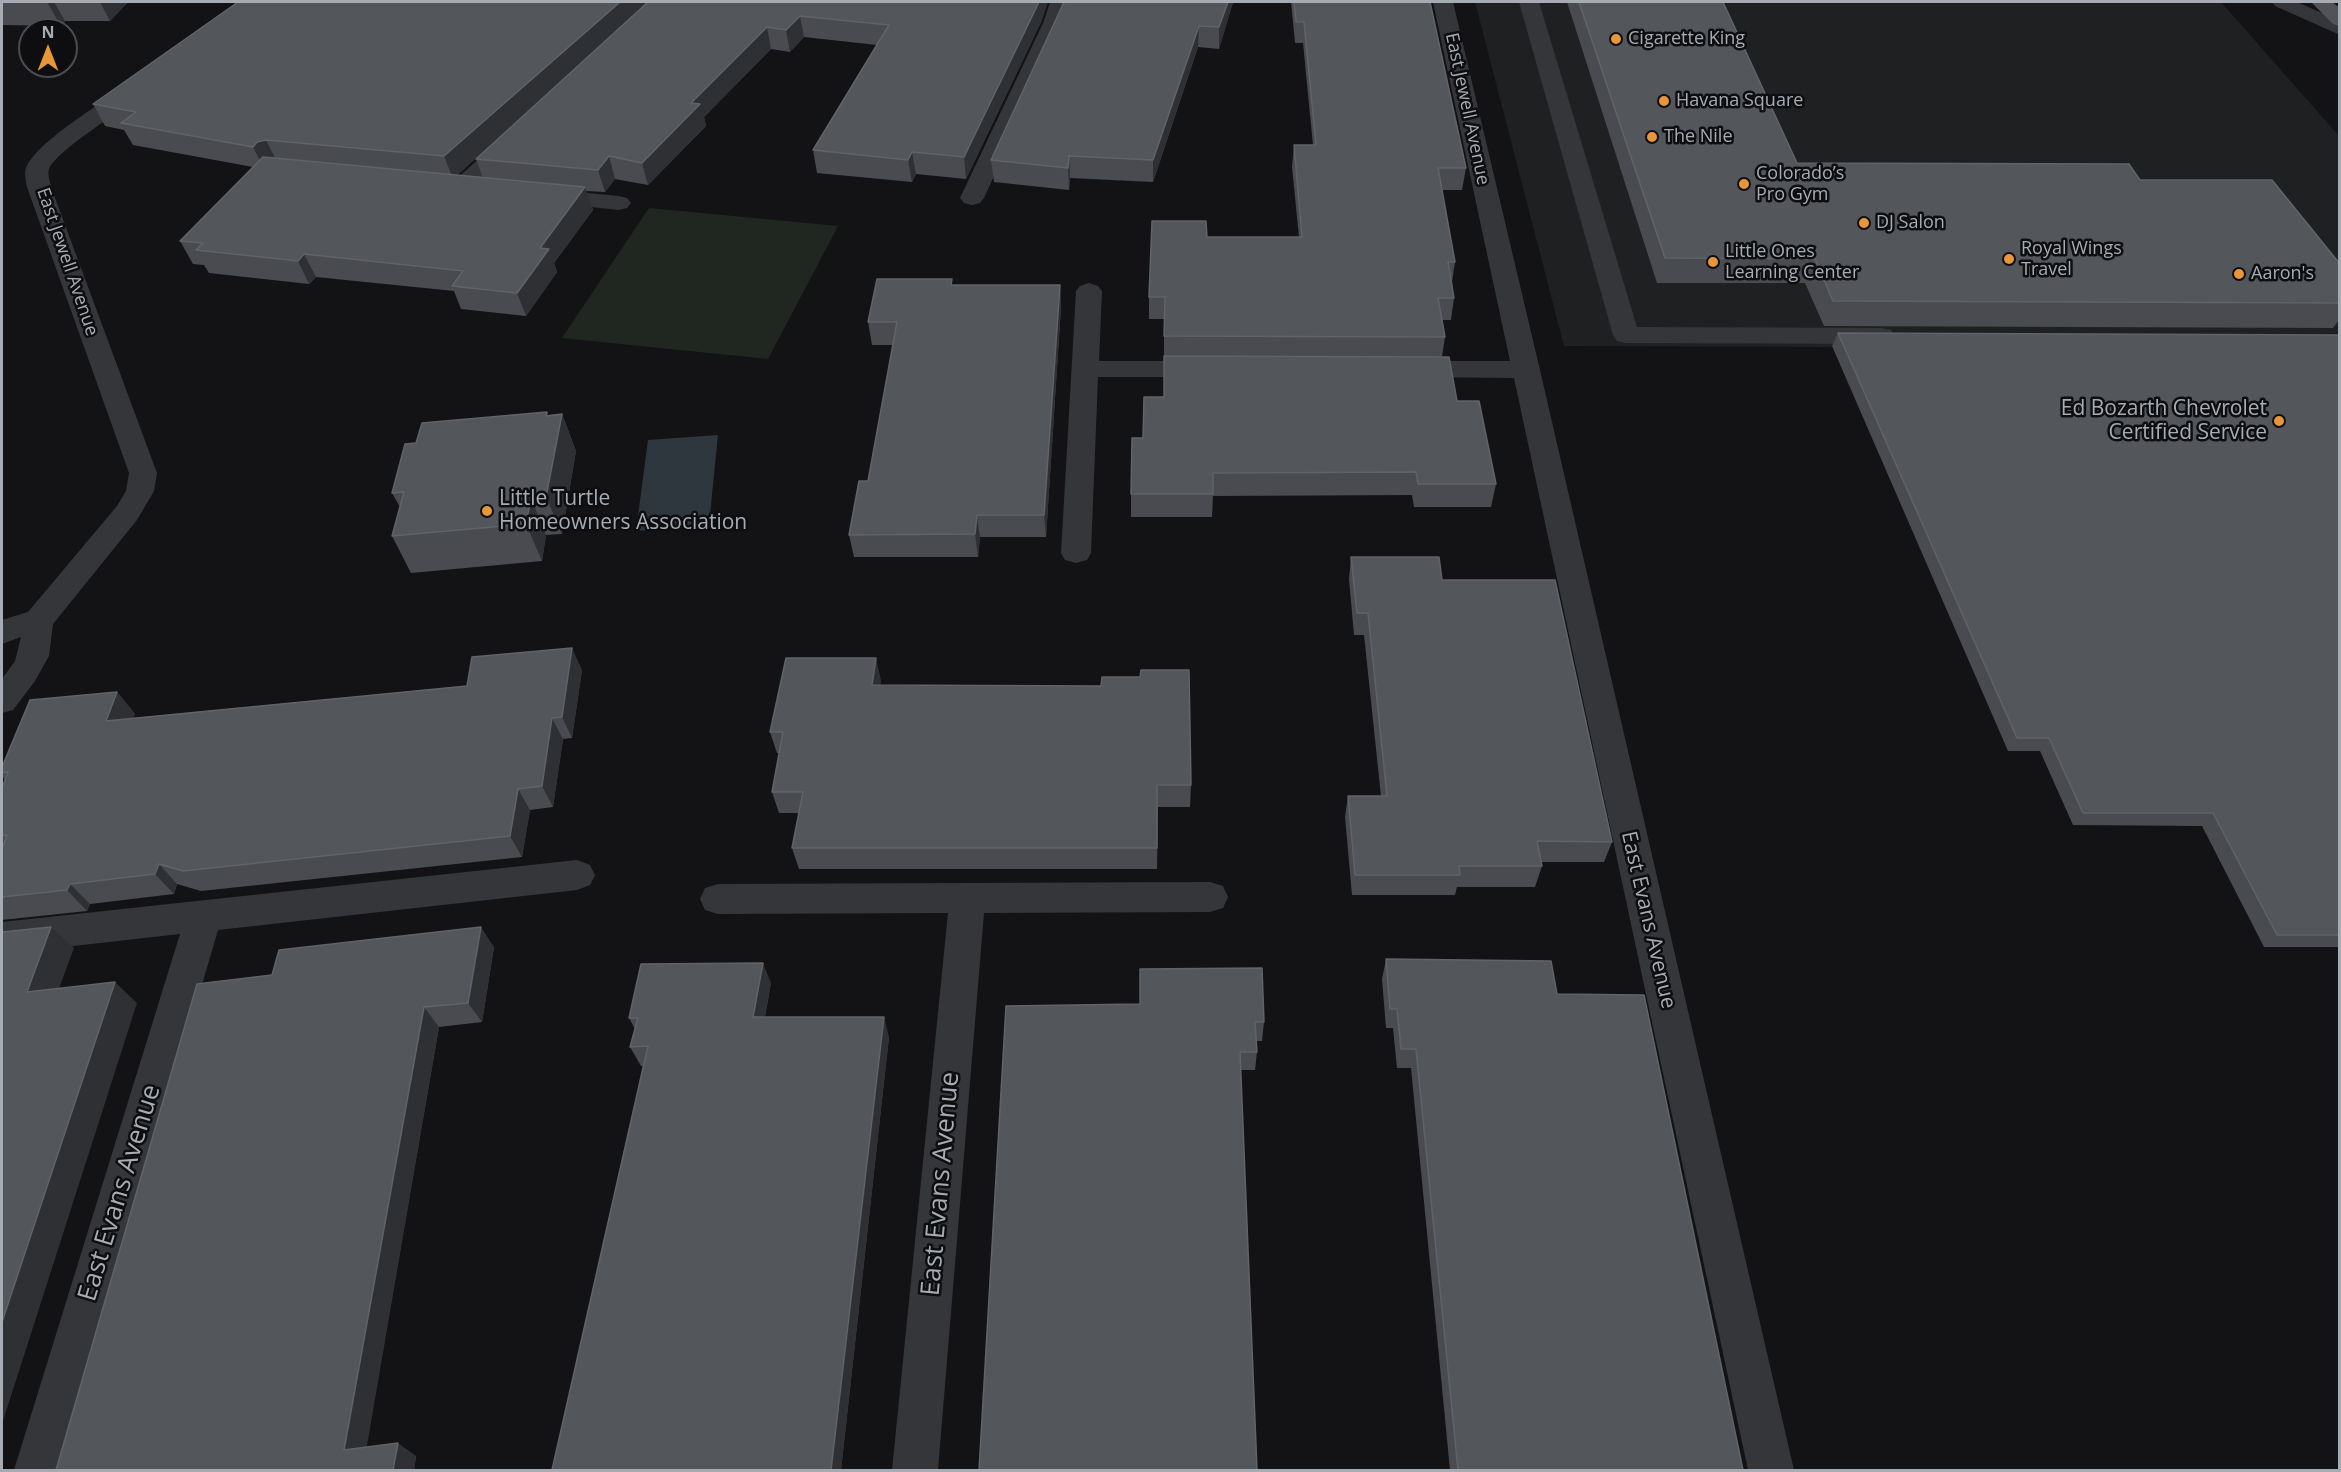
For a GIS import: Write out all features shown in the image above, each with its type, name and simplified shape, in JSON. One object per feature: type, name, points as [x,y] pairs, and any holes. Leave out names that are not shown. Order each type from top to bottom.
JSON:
[{"type":"main road","points":[[2321,2],[2340,20]]},
{"type":"lane","points":[[972,198],[1054,21],[1060,2]]},
{"type":"lane","name":"East Jewell Avenue","points":[[1443,2],[1491,217]]},
{"type":"lane","points":[[1529,2],[1626,335],[1692,346],[1902,336]]},
{"type":"lane","points":[[2282,2],[2340,29]]},
{"type":"lane","name":"East Jewell Avenue","points":[[38,621],[127,513],[141,485],[143,468],[39,187],[37,173],[39,166],[53,151],[153,78]]},
{"type":"lane","points":[[530,125],[448,187],[618,203]]},
{"type":"lane","name":"East Evans Avenue","points":[[1491,217],[1527,370],[1770,1470]]},
{"type":"lane","points":[[1076,553],[1089,291]]},
{"type":"lane","points":[[1085,369],[1228,369]]},
{"type":"lane","points":[[1383,369],[1527,370]]},
{"type":"lane","points":[[2,633],[38,621],[37,648],[33,659],[2,701]]},
{"type":"lane","points":[[2,938],[577,875]]},
{"type":"lane","points":[[718,899],[1210,897]]},
{"type":"lane","name":"East Evans Avenue","points":[[915,1470],[967,898]]},
{"type":"lane","name":"East Evans Avenue","points":[[37,1470],[204,916]]},
{"type":"shaded area","name":"Havana Square","points":[[1475,2],[2221,2],[2339,136],[2339,349],[1564,346]]},
{"type":"shaded area","points":[[649,208],[838,226],[768,359],[562,338]]},
{"type":"shaded area","points":[[718,435],[709,525],[636,531],[648,440]]},
{"type":"building","points":[[238,2],[620,2],[444,156],[266,140],[257,142],[253,147],[121,123],[136,112],[93,104]]},
{"type":"building","points":[[648,2],[1039,2],[964,157],[912,152],[908,160],[813,150],[889,25],[800,16],[786,30],[767,27],[691,103],[700,104],[642,163],[609,156],[598,170],[476,159]]},
{"type":"building","points":[[1064,2],[1228,2],[1219,27],[1199,26],[1153,160],[1069,156],[1068,168],[991,160]]},
{"type":"building","points":[[1294,2],[1430,2],[1466,168],[1438,168],[1455,262],[1448,262],[1454,298],[1438,298],[1445,337],[1164,336],[1165,297],[1149,297],[1152,221],[1206,221],[1207,237],[1302,237],[1294,145],[1316,145],[1304,22],[1296,22]]},
{"type":"building","name":"Havana Square","points":[[1579,2],[1723,2],[1797,163],[2129,164],[2140,180],[2272,180],[2340,264],[2340,287],[2338,287],[2340,303],[1833,301],[1815,259],[1665,258]]},
{"type":"building","points":[[263,157],[585,187],[540,248],[549,249],[517,293],[452,286],[463,271],[304,254],[298,261],[196,250],[203,243],[180,241]]},
{"type":"building","points":[[877,279],[952,279],[951,285],[1060,285],[1044,515],[977,515],[975,534],[849,535],[859,481],[868,481],[897,322],[868,322]]},
{"type":"building","points":[[1838,333],[2340,335],[2340,935],[2277,935],[2213,813],[2083,813],[2049,738],[2017,738]]},
{"type":"building","points":[[1164,356],[1449,357],[1457,401],[1479,401],[1496,484],[1418,484],[1416,472],[1213,473],[1213,494],[1131,494],[1132,438],[1143,438],[1144,397],[1164,397]]},
{"type":"building","points":[[547,412],[546,416],[562,414],[546,497],[531,498],[526,524],[392,536],[404,492],[392,493],[405,444],[416,443],[422,423]]},
{"type":"building","points":[[1351,557],[1439,557],[1442,580],[1555,580],[1612,842],[1537,841],[1542,866],[1459,866],[1460,875],[1355,875],[1348,796],[1387,796],[1368,613],[1357,613]]},
{"type":"building","points":[[572,648],[562,717],[552,718],[542,786],[518,789],[510,836],[183,871],[159,864],[155,874],[70,884],[67,890],[2,897],[2,849],[7,835],[2,836],[2,788],[8,772],[2,773],[2,767],[30,700],[117,692],[106,721],[467,686],[472,657]]},
{"type":"building","points":[[786,658],[876,658],[872,685],[1101,686],[1102,677],[1140,677],[1141,670],[1189,670],[1191,785],[1157,785],[1157,848],[792,848],[803,792],[772,792],[783,732],[770,732]]},
{"type":"building","points":[[51,927],[27,992],[115,982],[2,1322],[2,932]]},
{"type":"building","points":[[481,927],[468,1003],[424,1007],[344,1450],[398,1443],[393,1470],[56,1470],[197,984],[272,975],[279,950]]},
{"type":"building","points":[[1386,959],[1551,961],[1557,994],[1644,995],[1743,1470],[1458,1470],[1416,1049],[1401,1049],[1397,1009],[1390,1009]]},
{"type":"building","points":[[763,963],[753,1017],[884,1017],[831,1470],[552,1470],[648,1046],[630,1047],[638,1018],[629,1018],[641,964]]},
{"type":"building","points":[[1262,968],[1264,1022],[1255,1022],[1257,1052],[1240,1052],[1257,1470],[979,1470],[1006,1006],[1140,1004],[1140,969]]},
{"type":"place","name":"Cigarette King","points":[[1616,39]]},
{"type":"place","name":"Havana Square","points":[[1664,101]]},
{"type":"place","name":"The Nile","points":[[1652,137]]},
{"type":"place","name":"Colorado’s Pro Gym","points":[[1744,184]]},
{"type":"place","name":"DJ Salon","points":[[1864,223]]},
{"type":"place","name":"Royal Wings Travel","points":[[2009,259]]},
{"type":"place","name":"Little Ones Learning Center","points":[[1713,262]]},
{"type":"place","name":"Aaron's","points":[[2239,274]]},
{"type":"place","name":"Ed Bozarth Chevrolet Certified Service","points":[[2279,421]]},
{"type":"place","name":"Little Turtle Homeowners Association","points":[[487,511]]}]
